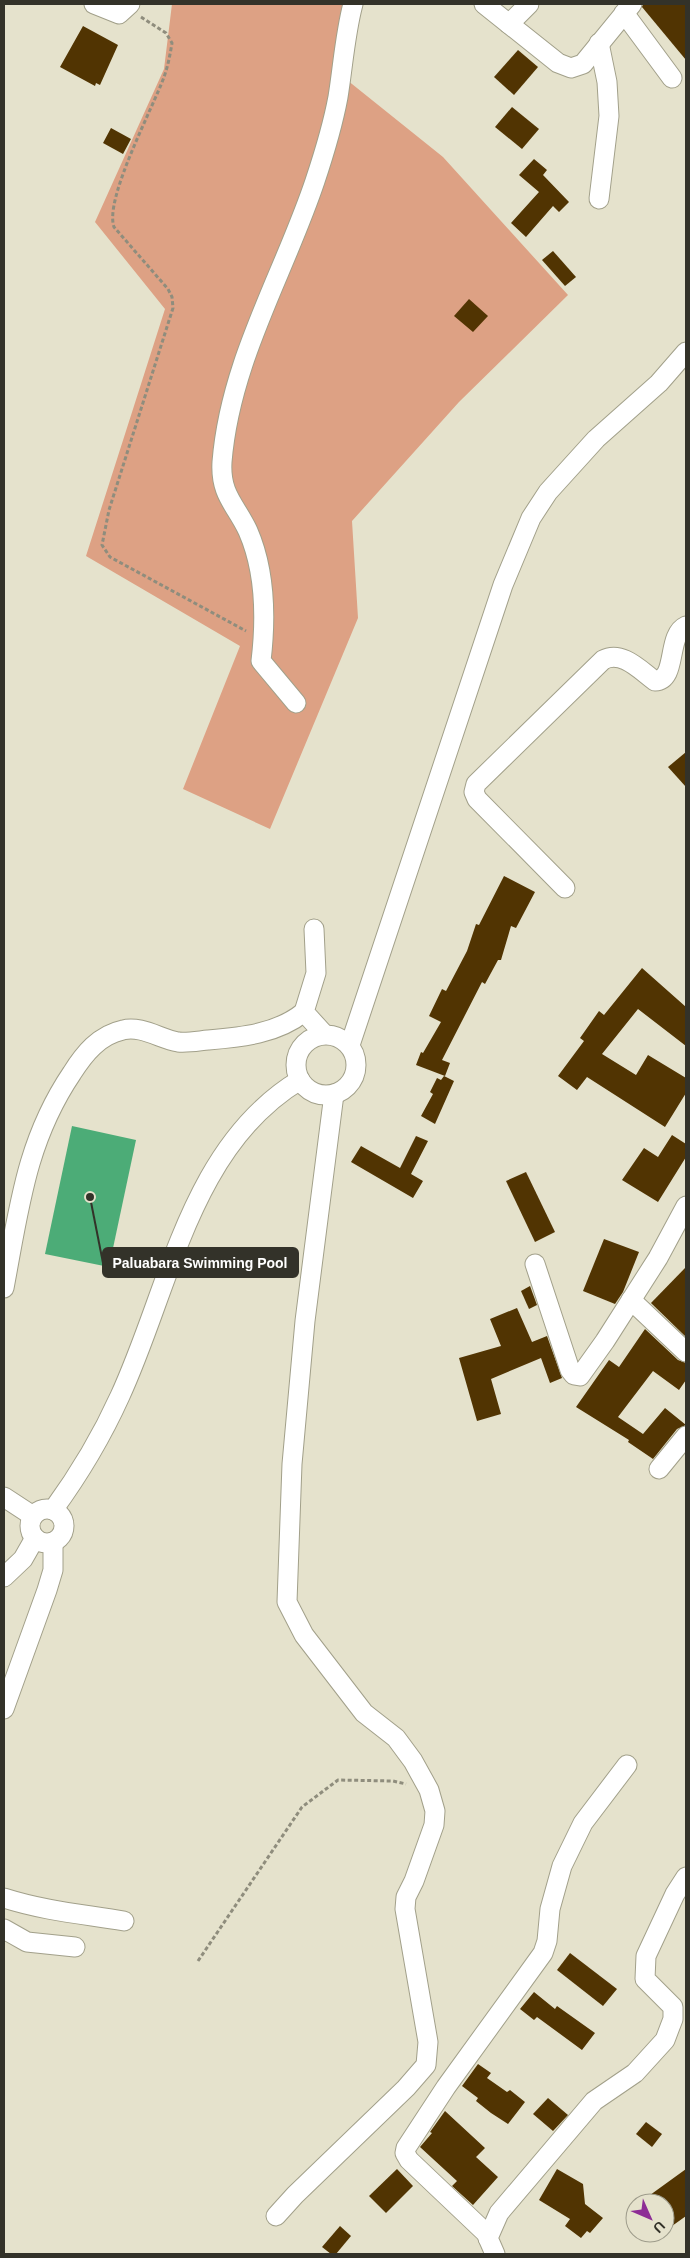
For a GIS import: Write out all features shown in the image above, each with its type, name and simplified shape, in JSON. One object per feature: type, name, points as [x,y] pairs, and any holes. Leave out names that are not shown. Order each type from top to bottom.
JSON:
[{"type":"street","points":[[94,4],[120,14],[129,6]]},
{"type":"street","points":[[296,703],[261,661],[264,641],[265,604],[259,570],[248,531],[228,499],[222,476],[222,461],[236,386],[280,268],[303,216],[316,177],[337,98],[353,4]]},
{"type":"street","points":[[484,4],[558,63],[575,68],[583,64],[628,8],[672,78]]},
{"type":"street","points":[[509,24],[529,4]]},
{"type":"street","points":[[598,43],[607,82],[609,116],[599,199]]},
{"type":"street","points":[[350,1045],[503,585],[531,518],[548,492],[584,451],[658,383],[686,352]]},
{"type":"street","points":[[565,888],[478,799],[474,792],[476,784],[603,660],[610,656],[619,657],[655,681],[664,678],[668,671],[678,632],[686,626]]},
{"type":"street","points":[[4,1288],[25,1175],[39,1135],[58,1094],[81,1059],[100,1039],[124,1029],[160,1035],[177,1042],[228,1039],[260,1034],[292,1022],[304,1012],[316,973],[314,929]]},
{"type":"street","points":[[304,1012],[324,1034]]},
{"type":"street","points":[[324,1034],[336,1036],[350,1045],[355,1055],[356,1071],[348,1086],[334,1094],[317,1094],[307,1088],[300,1080],[296,1069],[299,1052],[309,1040],[324,1034]]},
{"type":"street","points":[[53,1510],[88,1462],[121,1395],[200,1192],[220,1157],[237,1134],[279,1092],[300,1080]]},
{"type":"street","points":[[276,2216],[295,2195],[406,2088],[426,2065],[428,2042],[405,1909],[406,1897],[414,1881],[434,1824],[435,1811],[429,1790],[413,1761],[396,1738],[364,1713],[304,1635],[287,1602],[292,1464],[305,1321],[334,1094]]},
{"type":"street","points":[[535,1264],[570,1370],[578,1376],[586,1370],[658,1258],[686,1206]]},
{"type":"street","points":[[631,1300],[686,1352]]},
{"type":"street","points":[[660,1469],[686,1436]]},
{"type":"street","points":[[4,1497],[33,1516]]},
{"type":"street","points":[[4,1709],[47,1590],[53,1570],[54,1542],[62,1532],[64,1524],[60,1516],[53,1510],[42,1510],[33,1516],[30,1525],[35,1538],[43,1543],[54,1542]]},
{"type":"street","points":[[4,1577],[23,1559],[35,1538]]},
{"type":"street","points":[[492,2246],[488,2235],[409,2160],[405,2153],[406,2148],[446,2087],[543,1953],[547,1941],[550,1909],[562,1866],[583,1823],[627,1765]]},
{"type":"street","points":[[492,2246],[499,2213],[594,2101],[635,2073],[665,2040],[673,2019],[672,2007],[645,1980],[646,1956],[674,1894],[686,1877]]},
{"type":"street","points":[[4,1898],[62,1913],[86,1914],[124,1922]]},
{"type":"street","points":[[4,1929],[27,1942],[75,1947]]},
{"type":"path","points":[[129,6],[166,33],[172,43],[165,75],[114,198],[112,221],[114,227],[168,289],[172,297],[173,308],[109,510],[102,545],[110,556],[264,641]]},
{"type":"path","points":[[198,1961],[302,1807],[338,1780],[393,1781],[429,1790]]},
{"type":"shaded area","points":[[172,4],[361,4],[347,80],[443,157],[568,295],[459,402],[352,521],[358,618],[270,829],[183,789],[240,646],[86,556],[165,309],[95,222],[164,69]]},
{"type":"shaded area","points":[[72,1126],[136,1140],[109,1267],[45,1254]]},
{"type":"building","points":[[643,4],[686,4],[686,60],[642,7]]},
{"type":"building","points":[[83,26],[118,45],[100,85],[96,83],[95,86],[60,67]]},
{"type":"building","points":[[518,50],[538,67],[514,95],[494,77]]},
{"type":"building","points":[[512,107],[539,129],[522,149],[495,127]]},
{"type":"building","points":[[111,128],[131,139],[123,154],[103,143]]},
{"type":"building","points":[[534,159],[547,170],[543,175],[569,202],[559,212],[553,206],[526,237],[511,223],[539,192],[519,175]]},
{"type":"building","points":[[553,251],[576,277],[565,286],[542,260]]},
{"type":"building","points":[[469,299],[488,316],[473,332],[454,316]]},
{"type":"building","points":[[686,752],[686,787],[668,767]]},
{"type":"building","points":[[504,876],[535,892],[516,928],[511,926],[501,960],[498,960],[485,984],[482,982],[442,1060],[450,1063],[445,1076],[416,1065],[421,1052],[423,1053],[441,1022],[429,1016],[442,989],[446,991],[467,951],[476,924],[479,925]]},
{"type":"building","points":[[642,968],[686,1007],[686,1046],[638,1009],[602,1054],[636,1075],[648,1055],[686,1078],[686,1093],[665,1127],[587,1077],[577,1090],[558,1076],[584,1041],[580,1038],[599,1011],[604,1015]]},
{"type":"building","points":[[444,1076],[454,1081],[435,1124],[421,1116],[433,1094],[430,1092],[437,1078],[441,1080]]},
{"type":"building","points":[[672,1135],[686,1144],[686,1157],[658,1202],[622,1180],[644,1148],[658,1157]]},
{"type":"building","points":[[416,1136],[428,1141],[411,1174],[423,1181],[413,1198],[351,1162],[361,1146],[400,1168]]},
{"type":"building","points":[[526,1172],[555,1232],[535,1242],[506,1181]]},
{"type":"building","points":[[604,1239],[639,1252],[623,1292],[615,1304],[583,1291]]},
{"type":"building","points":[[686,1267],[686,1337],[651,1303]]},
{"type":"building","points":[[530,1286],[537,1305],[529,1309],[521,1291]]},
{"type":"building","points":[[517,1308],[532,1342],[547,1336],[562,1378],[550,1383],[541,1358],[491,1379],[501,1414],[477,1421],[459,1358],[501,1346],[490,1319]]},
{"type":"building","points":[[645,1329],[678,1360],[686,1363],[686,1380],[679,1390],[653,1371],[618,1417],[643,1434],[665,1408],[686,1425],[677,1429],[653,1459],[628,1442],[629,1440],[576,1407],[609,1360],[619,1367]]},
{"type":"building","points":[[570,1953],[617,1989],[603,2006],[557,1970]]},
{"type":"building","points":[[534,1992],[555,2009],[557,2006],[595,2033],[582,2050],[537,2017],[534,2020],[520,2009]]},
{"type":"building","points":[[478,2064],[491,2073],[487,2078],[507,2092],[510,2090],[525,2102],[508,2124],[476,2101],[478,2098],[462,2086]]},
{"type":"building","points":[[548,2098],[568,2115],[553,2131],[533,2114]]},
{"type":"building","points":[[445,2111],[485,2148],[476,2157],[498,2177],[473,2205],[452,2186],[457,2181],[420,2147],[432,2133],[430,2132]]},
{"type":"building","points":[[646,2122],[662,2134],[652,2147],[636,2134]]},
{"type":"building","points":[[397,2169],[413,2186],[386,2213],[369,2196]]},
{"type":"building","points":[[557,2169],[583,2184],[585,2204],[603,2218],[590,2233],[587,2231],[581,2238],[565,2226],[570,2219],[539,2200]]},
{"type":"building","points":[[686,2169],[686,2216],[675,2224],[675,2193],[653,2193]]},
{"type":"building","points":[[340,2226],[351,2236],[336,2254],[331,2254],[322,2247]]},
{"type":"place","name":"Paluabara Swimming Pool","points":[[90,1197]]}]
